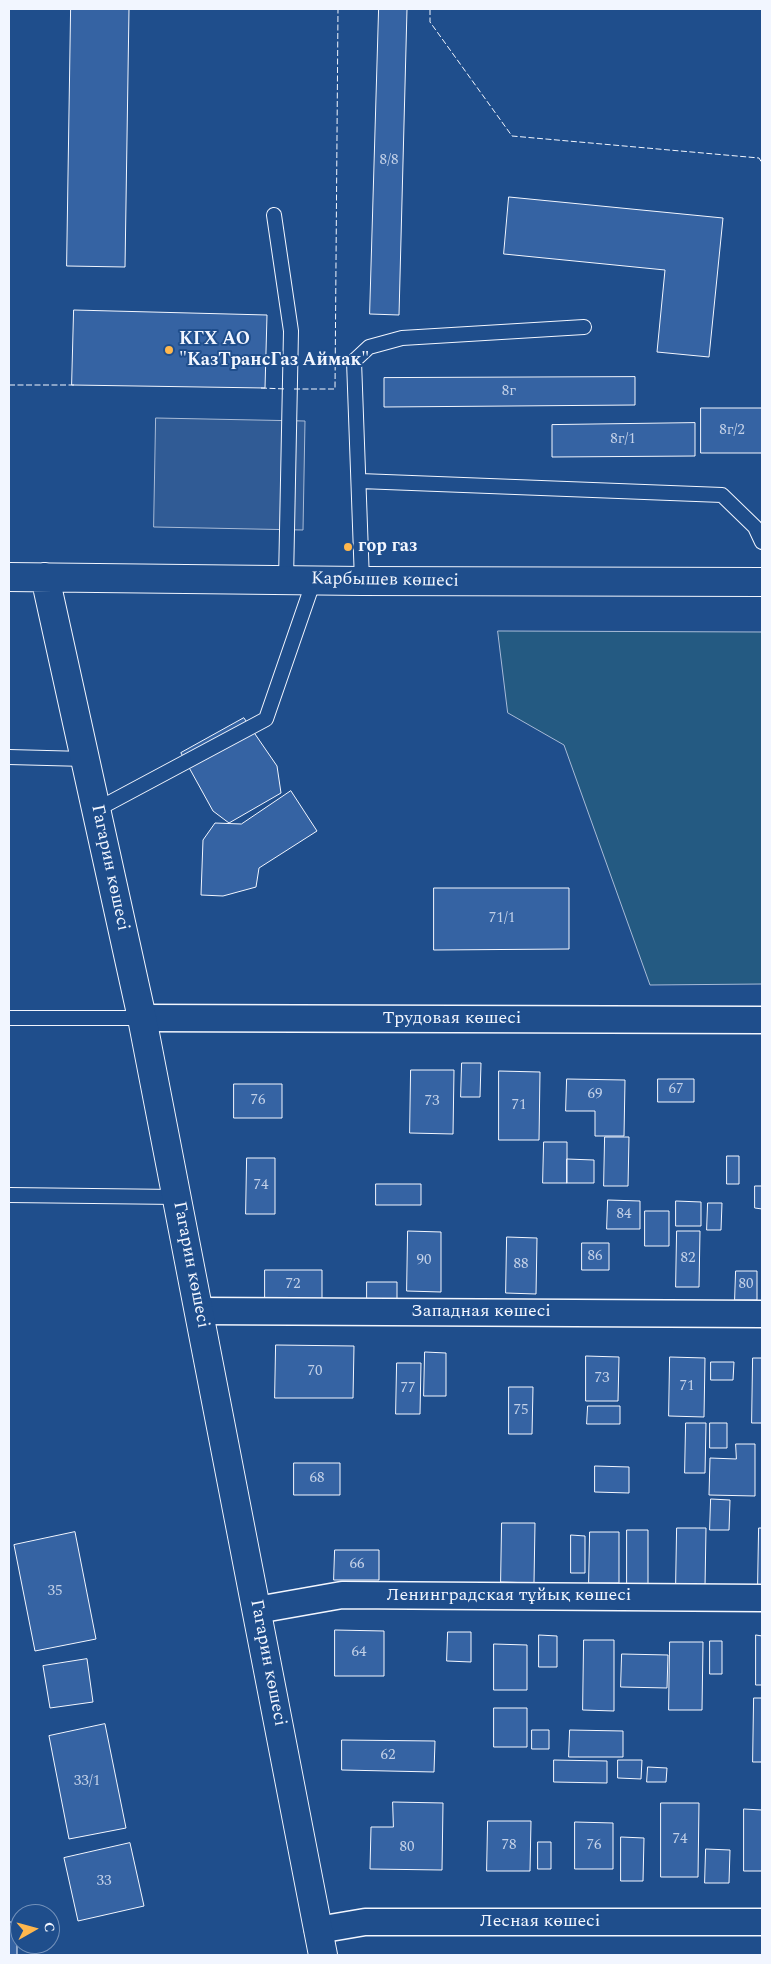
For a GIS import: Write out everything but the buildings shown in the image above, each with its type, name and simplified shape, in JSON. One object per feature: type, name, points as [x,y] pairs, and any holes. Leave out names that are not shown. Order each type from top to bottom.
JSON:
[{"type":"street","name":"Карбышев көшесі","points":[[9,577],[362,581],[762,582]]},
{"type":"street","name":"Гагарин көшесі","points":[[45,577],[142,1018],[321,1943]]},
{"type":"street","name":"Трудовая көшесі","points":[[142,1018],[762,1020]]},
{"type":"street","name":"Западная көшесі","points":[[199,1311],[762,1314]]},
{"type":"street","name":"Ленинградская тұйық көшесі","points":[[256,1610],[342,1595],[762,1598]]},
{"type":"street","name":"Лесная көшесі","points":[[321,1943],[365,1922],[762,1922]]},
{"type":"lane","points":[[274,214],[291,332],[286,580]]},
{"type":"lane","points":[[362,581],[360,480],[354,361],[369,347],[402,338],[584,327]]},
{"type":"lane","points":[[360,480],[722,495],[755,527],[762,542]]},
{"type":"lane","points":[[96,810],[266,719],[314,580]]},
{"type":"lane","points":[[9,758],[85,759]]},
{"type":"lane","points":[[9,1018],[142,1018]]},
{"type":"lane","points":[[9,1195],[177,1197]]},
{"type":"shaded area","points":[[156,418],[305,421],[303,530],[154,527]]},
{"type":"shaded area","points":[[498,631],[762,632],[762,984],[650,985],[564,745],[508,713]]},
{"type":"fence","points":[[294,389],[335,389],[338,9]]},
{"type":"fence","points":[[430,9],[430,22],[512,136],[759,158],[762,163]]},
{"type":"fence","points":[[9,385],[74,385]]},
{"type":"fence","points":[[261,388],[286,389]]},
{"type":"place","name":"КГХ АО \"КазТрансГаз Аймак\"","points":[[169,350]]},
{"type":"place","name":"гор газ","points":[[348,547]]}]
